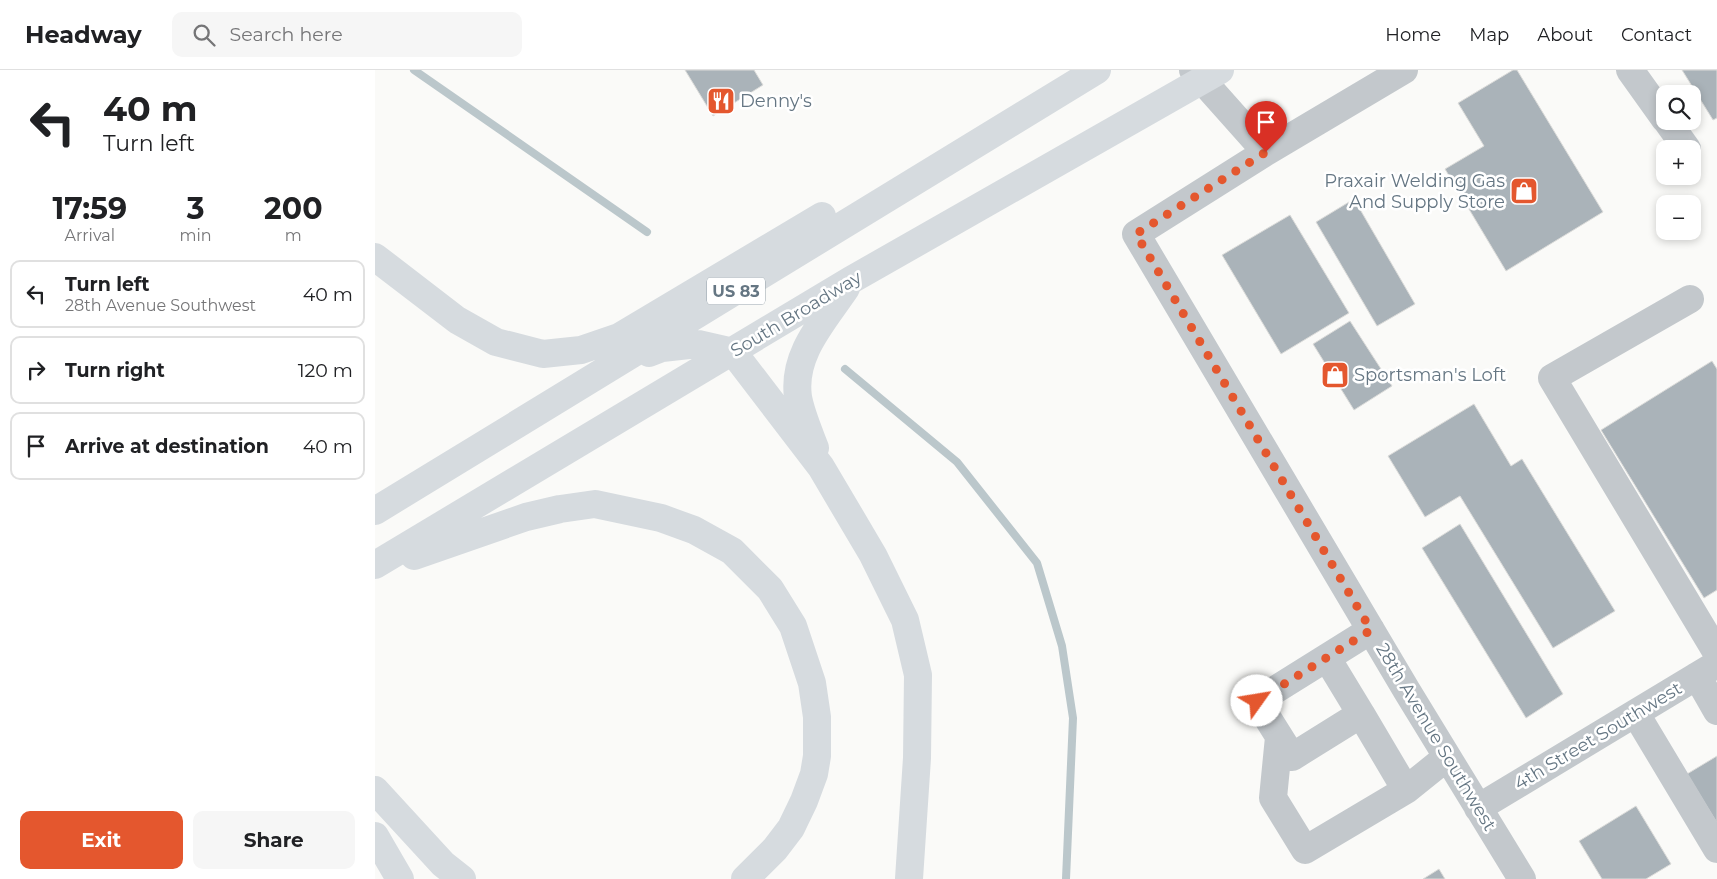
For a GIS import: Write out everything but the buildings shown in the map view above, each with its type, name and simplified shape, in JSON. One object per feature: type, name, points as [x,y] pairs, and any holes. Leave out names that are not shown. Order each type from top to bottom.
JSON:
[{"type":"highway","name":"US 83","points":[[375,511],[1037,107],[1077,77],[1097,70]]},
{"type":"highway","name":"South Broadway","points":[[375,565],[851,280],[1205,74]]},
{"type":"highway","points":[[375,257],[457,320],[496,342],[543,354],[581,350],[619,337],[937,147],[1037,107]]},
{"type":"highway","points":[[821,467],[799,398],[798,372],[807,345],[851,280]]},
{"type":"highway","points":[[618,364],[662,348],[698,344],[733,352],[821,467],[873,554],[905,620],[918,675],[917,758],[909,879]]},
{"type":"highway","points":[[375,571],[527,517],[559,509],[595,504],[661,518],[694,530],[732,551],[770,589],[793,626],[813,683],[817,717],[815,774],[804,801],[791,828],[765,860],[745,879]]},
{"type":"highway","points":[[375,790],[443,864],[461,879]]},
{"type":"highway","points":[[375,836],[400,879]]},
{"type":"street","points":[[1205,74],[1266,152],[1404,70]]},
{"type":"street","points":[[1630,70],[1656,106]]},
{"type":"street","name":"28th Avenue Southwest","points":[[1266,152],[1136,234],[1447,757],[1522,879]]},
{"type":"street","points":[[1690,299],[1552,378],[1717,653]]},
{"type":"street","points":[[1361,714],[1292,757],[1257,701],[1371,630]]},
{"type":"street","points":[[1327,658],[1406,790]]},
{"type":"street","points":[[1707,670],[1717,711]]},
{"type":"street","name":"4th Street Southwest","points":[[1479,808],[1707,670]]},
{"type":"street","points":[[1635,714],[1717,849]]},
{"type":"street","points":[[1279,737],[1273,798],[1305,850],[1406,790],[1447,757]]},
{"type":"waterway","points":[[414,70],[647,232]]},
{"type":"waterway","points":[[845,369],[957,462],[1037,563],[1062,646],[1073,718],[1066,879]]},
{"type":"place","name":"Denny's","points":[[721,101]]},
{"type":"place","name":"Praxair Welding Gas And Supply Store","points":[[1524,191]]},
{"type":"place","name":"Sportsman's Loft","points":[[1335,375]]},
{"type":"route","points":[[1257,701],[1371,630],[1136,234],[1266,152]]}]
